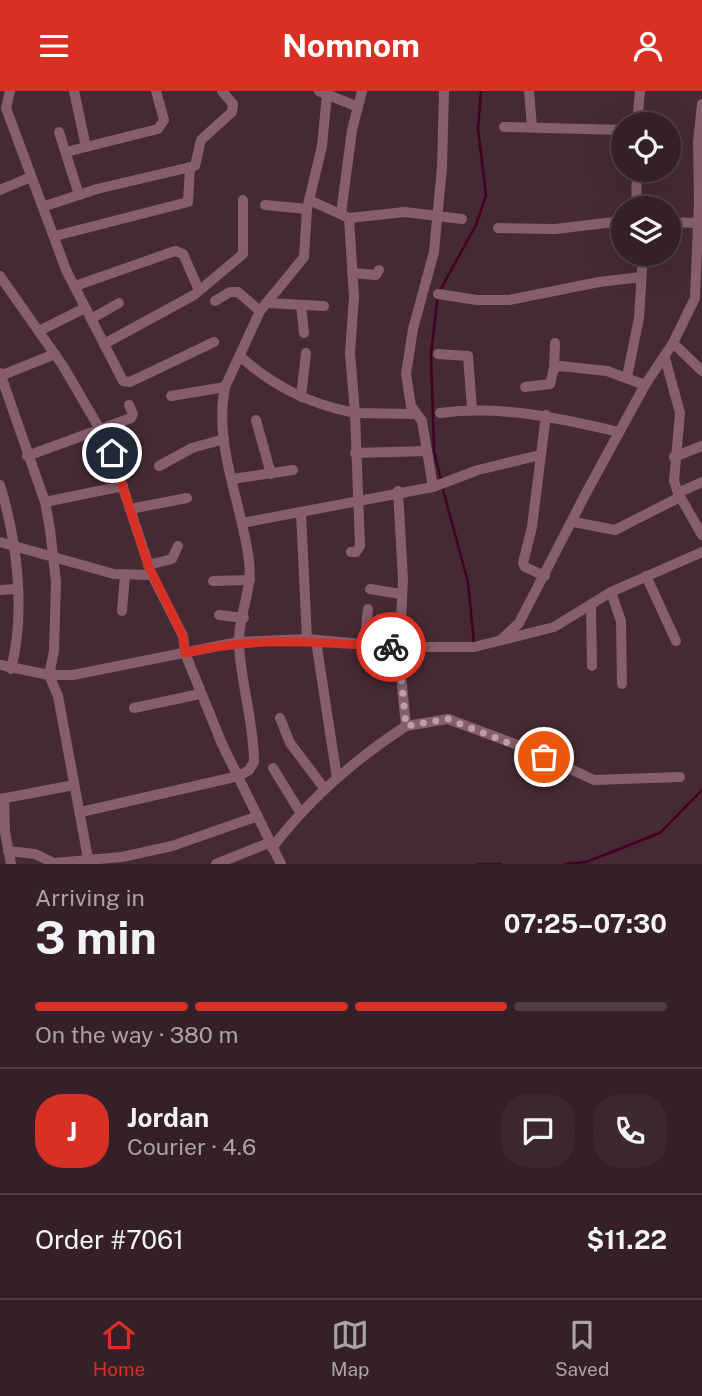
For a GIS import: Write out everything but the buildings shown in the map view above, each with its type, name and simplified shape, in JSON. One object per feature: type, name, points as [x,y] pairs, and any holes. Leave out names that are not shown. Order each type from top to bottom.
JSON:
[{"type":"street","points":[[10,91],[6,108],[31,177],[45,206],[75,286],[123,381],[130,382],[214,342]]},
{"type":"street","points":[[74,91],[86,146]]},
{"type":"street","points":[[66,152],[158,129],[164,120],[156,91]]},
{"type":"street","points":[[45,206],[197,163],[201,140],[232,112],[233,104],[222,91]]},
{"type":"street","points":[[351,552],[356,552],[360,546],[350,353],[352,273],[345,216],[362,91]]},
{"type":"street","points":[[433,487],[422,422],[410,402],[407,364],[413,329],[434,252],[442,167],[444,91]]},
{"type":"street","points":[[529,91],[531,127]]},
{"type":"street","points":[[639,112],[640,91]]},
{"type":"street","points":[[81,812],[239,776],[249,771],[254,762],[238,642],[250,580],[242,523],[224,439],[223,400],[226,387],[263,307],[304,257],[308,204],[322,146],[323,93],[358,107]]},
{"type":"street","points":[[503,638],[519,623],[619,432],[698,299],[702,104]]},
{"type":"street","points":[[504,127],[611,130]]},
{"type":"street","points":[[59,132],[79,195]]},
{"type":"street","points":[[55,236],[188,202],[190,167]]},
{"type":"street","points":[[0,190],[31,177]]},
{"type":"street","points":[[104,344],[194,295],[245,250],[243,200]]},
{"type":"street","points":[[265,205],[308,204],[345,216],[405,212],[462,219]]},
{"type":"street","points":[[498,228],[555,229],[611,222]]},
{"type":"street","points":[[681,222],[698,223]]},
{"type":"street","points":[[75,286],[175,251],[183,254],[199,290]]},
{"type":"street","points":[[627,377],[639,318],[642,266]]},
{"type":"street","points":[[352,273],[376,275],[379,270]]},
{"type":"street","points":[[0,276],[55,354],[102,431],[150,570],[183,636],[185,653],[201,694],[281,864]]},
{"type":"street","points":[[439,294],[477,300],[509,300],[599,282],[641,277]]},
{"type":"street","points":[[215,301],[230,292],[238,292],[263,307],[324,306]]},
{"type":"street","points":[[91,319],[119,303]]},
{"type":"street","points":[[301,305],[304,333]]},
{"type":"street","points":[[39,331],[85,308]]},
{"type":"street","points":[[525,387],[550,384],[555,343]]},
{"type":"street","points":[[673,343],[702,371]]},
{"type":"street","points":[[301,397],[306,353]]},
{"type":"street","points":[[55,354],[0,375],[45,502],[55,558],[54,651],[49,675],[58,696],[89,862]]},
{"type":"street","points":[[438,354],[468,356],[472,409]]},
{"type":"street","points":[[241,357],[265,380],[331,408],[355,413],[416,414]]},
{"type":"street","points":[[665,358],[680,413],[674,457],[679,496],[702,534]]},
{"type":"street","points":[[554,368],[594,369],[627,377],[645,385]]},
{"type":"street","points":[[171,396],[226,387]]},
{"type":"street","points":[[27,456],[102,431],[131,418],[133,414],[129,405]]},
{"type":"street","points":[[440,413],[472,409],[546,415],[619,432]]},
{"type":"street","points":[[545,576],[523,563],[532,527],[546,415]]},
{"type":"street","points":[[256,419],[271,474]]},
{"type":"street","points":[[159,466],[192,449],[224,439]]},
{"type":"street","points":[[674,457],[702,446]]},
{"type":"street","points":[[355,453],[427,451]]},
{"type":"street","points":[[242,523],[356,502],[398,491],[433,487],[478,470],[540,455]]},
{"type":"street","points":[[232,479],[293,470]]},
{"type":"street","points":[[574,521],[612,531],[702,482]]},
{"type":"street","points":[[0,485],[14,546],[17,589],[18,644],[11,669]]},
{"type":"street","points":[[45,502],[123,486]]},
{"type":"street","points":[[398,491],[401,620],[394,647],[400,666],[406,726]]},
{"type":"street","points":[[130,509],[187,498]]},
{"type":"street","points":[[301,513],[312,640],[337,778]]},
{"type":"street","points":[[0,542],[125,575],[150,570],[172,559],[178,546]]},
{"type":"street","points":[[0,665],[49,675],[113,669],[238,642],[312,640],[394,647],[474,647],[554,627],[611,592],[702,552]]},
{"type":"street","points":[[122,611],[125,575]]},
{"type":"street","points":[[646,576],[676,641]]},
{"type":"street","points":[[213,581],[250,580]]},
{"type":"street","points":[[0,590],[17,589]]},
{"type":"street","points":[[370,589],[401,594]]},
{"type":"street","points":[[611,592],[621,621],[622,684]]},
{"type":"street","points":[[590,605],[592,666]]},
{"type":"street","points":[[364,645],[368,609]]},
{"type":"street","points":[[219,615],[244,618]]},
{"type":"street","points":[[134,708],[201,694]]},
{"type":"street","points":[[280,718],[290,743],[324,788]]},
{"type":"street","points":[[216,864],[271,845],[324,788],[370,750],[406,726],[448,719],[594,780],[605,782],[680,777]]},
{"type":"street","points":[[273,768],[300,812]]},
{"type":"street","points":[[11,864],[2,798],[74,785]]},
{"type":"street","points":[[8,851],[35,855],[54,863],[123,861],[258,815]]},
{"type":"waterway","points":[[441,480],[434,451],[431,354],[438,294],[476,225],[486,195],[478,129],[481,91]]},
{"type":"waterway","points":[[442,486],[468,582],[474,644]]},
{"type":"waterway","points":[[565,864],[586,862],[660,833],[702,790]]},
{"type":"waterway","points":[[478,864],[501,864]]},
{"type":"way so far","points":[[391,647],[394,647],[400,666],[406,726],[448,719],[544,757]]},
{"type":"route","points":[[112,453],[148,565],[183,636],[185,653],[238,642],[307,639],[391,647]]}]
